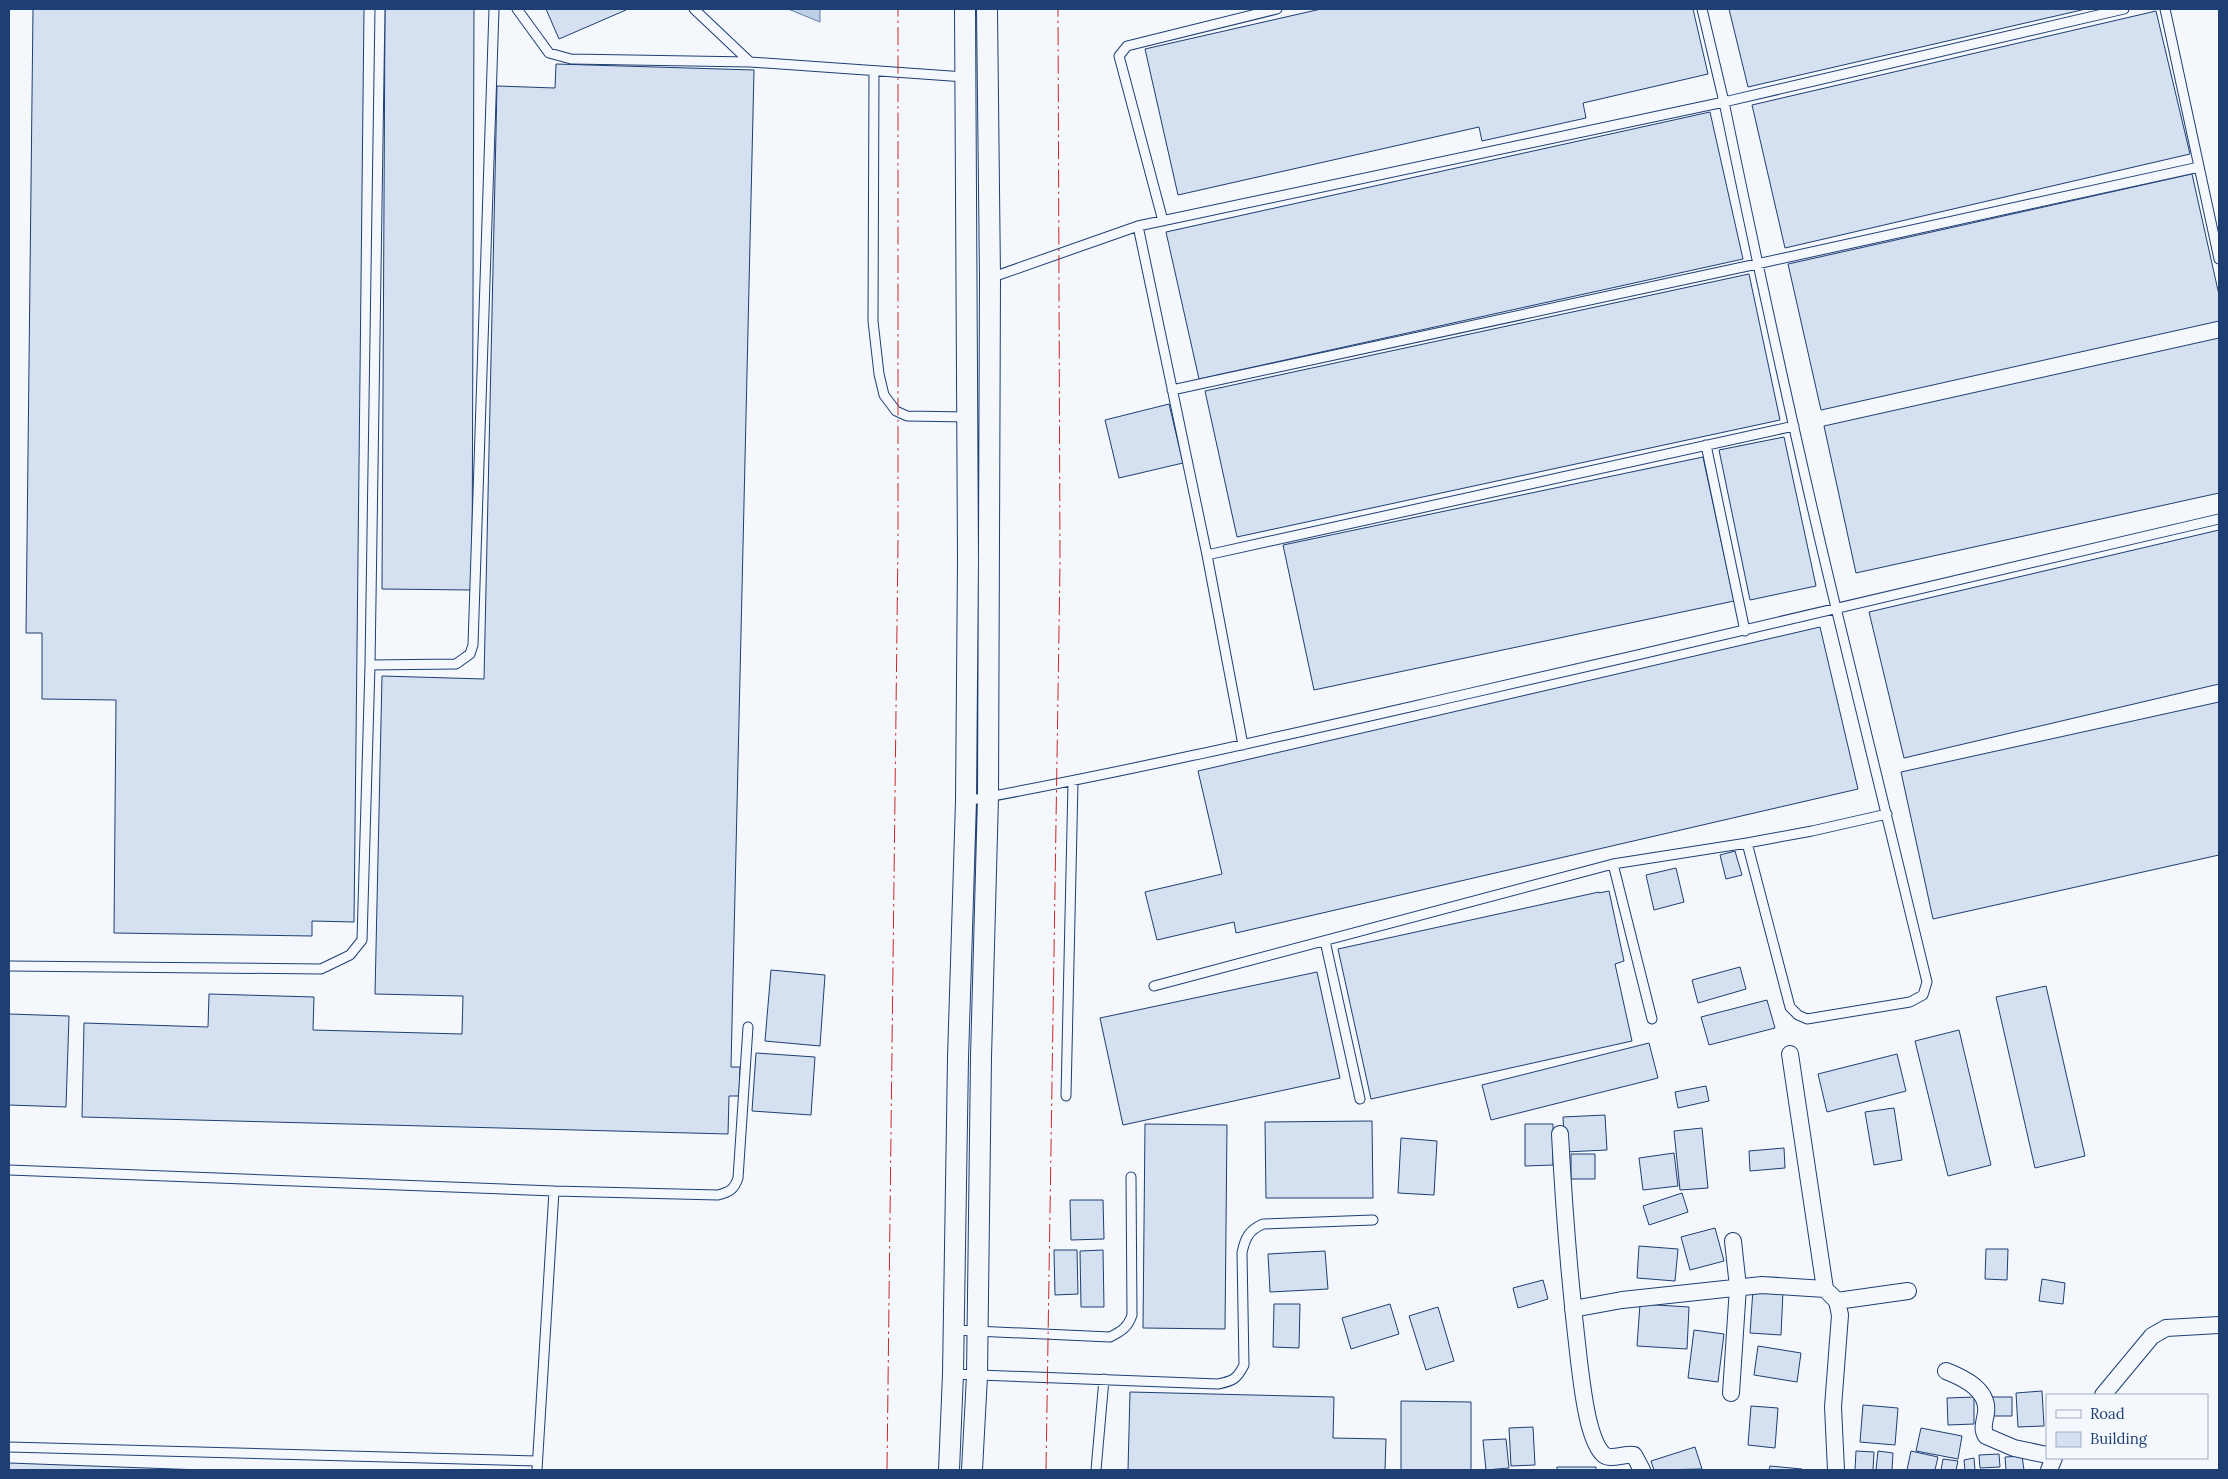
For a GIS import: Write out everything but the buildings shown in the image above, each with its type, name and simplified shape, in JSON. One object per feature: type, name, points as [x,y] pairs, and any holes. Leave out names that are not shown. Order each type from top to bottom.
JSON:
[{"type":"street","points":[[965,9],[976,78],[990,278],[988,797],[976,1331],[977,1376],[972,1470]]},
{"type":"street","points":[[948,1470],[954,1374],[953,1330],[958,1058],[966,801],[967,417],[976,78],[986,9]]},
{"type":"street","points":[[1790,1054],[1825,1289],[1837,1301],[1840,1315],[1833,1407],[1836,1470]]},
{"type":"street","points":[[1560,1134],[1572,1309],[1590,1425],[1602,1454],[1608,1457],[1634,1455],[1642,1470]]},
{"type":"street","points":[[1731,1393],[1738,1287],[1733,1241]]},
{"type":"street","points":[[1572,1309],[1622,1300],[1762,1284],[1825,1289]]},
{"type":"street","points":[[1837,1301],[1908,1291]]},
{"type":"street","points":[[2104,1394],[2152,1336],[2166,1328],[2219,1325]]},
{"type":"street","points":[[1946,1372],[1961,1377],[1980,1391],[1986,1410],[1983,1428],[1986,1436],[2014,1448],[2046,1455]]},
{"type":"lane","points":[[9,966],[321,969],[350,955],[362,940],[370,665],[380,9]]},
{"type":"lane","points":[[370,665],[456,664],[470,654],[473,644],[494,9]]},
{"type":"lane","points":[[517,9],[549,53],[571,59],[750,62],[976,78]]},
{"type":"lane","points":[[694,9],[750,62]]},
{"type":"lane","points":[[1163,221],[1118,56],[1127,46],[1276,9]]},
{"type":"lane","points":[[1702,9],[1724,102],[1757,264],[1836,610],[1927,982],[1923,995],[1910,1002],[1807,1019],[1798,1015],[1790,1007],[1747,843]]},
{"type":"lane","points":[[990,278],[1138,226],[1724,102],[2124,9]]},
{"type":"lane","points":[[2165,9],[2219,259]]},
{"type":"lane","points":[[874,71],[873,321],[884,394],[896,411],[907,416],[967,417]]},
{"type":"lane","points":[[1172,390],[2199,167]]},
{"type":"lane","points":[[1138,226],[1207,555],[1242,744]]},
{"type":"lane","points":[[1207,555],[1794,426]]},
{"type":"lane","points":[[1706,445],[1745,631]]},
{"type":"lane","points":[[966,801],[1073,782],[1745,631],[2219,519]]},
{"type":"lane","points":[[1066,1096],[1073,782]]},
{"type":"lane","points":[[1154,986],[1613,864],[1747,843],[1887,814]]},
{"type":"lane","points":[[1613,864],[1652,1020]]},
{"type":"lane","points":[[1325,941],[1360,1099]]},
{"type":"lane","points":[[9,1170],[554,1191],[718,1195],[728,1192],[735,1187],[738,1178],[748,1027]]},
{"type":"lane","points":[[953,1330],[1110,1337],[1128,1325],[1132,1315],[1131,1177]]},
{"type":"lane","points":[[9,1447],[537,1465],[554,1191]]},
{"type":"lane","points":[[954,1374],[1218,1384],[1232,1382],[1238,1378],[1244,1365],[1242,1253],[1245,1240],[1252,1229],[1263,1224],[1373,1220]]},
{"type":"lane","points":[[1096,1470],[1104,1379]]},
{"type":"water","points":[[788,9],[820,9],[820,22]]},
{"type":"power","points":[[887,1470],[898,542],[898,9]]},
{"type":"power","points":[[1046,1470],[1060,565],[1058,9]]}]
